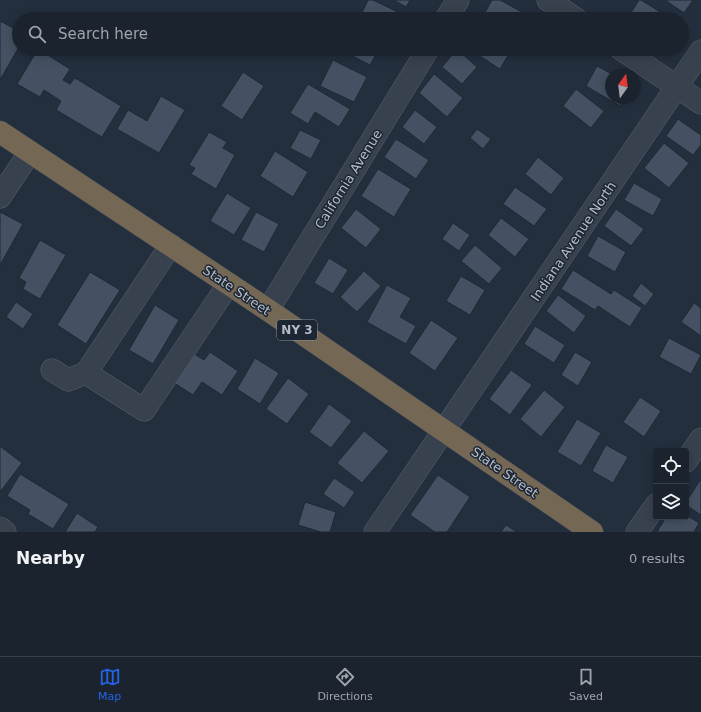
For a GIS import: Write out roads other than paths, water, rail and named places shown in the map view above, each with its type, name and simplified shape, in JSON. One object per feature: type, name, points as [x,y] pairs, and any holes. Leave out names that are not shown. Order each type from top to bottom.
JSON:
[{"type":"highway","name":"State Street","points":[[0,132],[172,245],[228,285],[268,310],[445,430],[592,532]]},
{"type":"street","points":[[450,12],[458,0]]},
{"type":"street","points":[[548,0],[566,12]]},
{"type":"street","name":"Indiana Avenue North","points":[[375,532],[701,51]]},
{"type":"street","name":"California Avenue","points":[[268,310],[424,56]]},
{"type":"street","points":[[632,56],[701,103]]},
{"type":"street","points":[[0,197],[30,152]]},
{"type":"street","points":[[52,370],[68,380],[86,373],[172,245]]},
{"type":"street","points":[[86,373],[144,410],[228,285]]},
{"type":"street","points":[[689,457],[701,439]]},
{"type":"street","points":[[637,532],[653,509]]},
{"type":"street","points":[[0,528],[5,532]]}]
